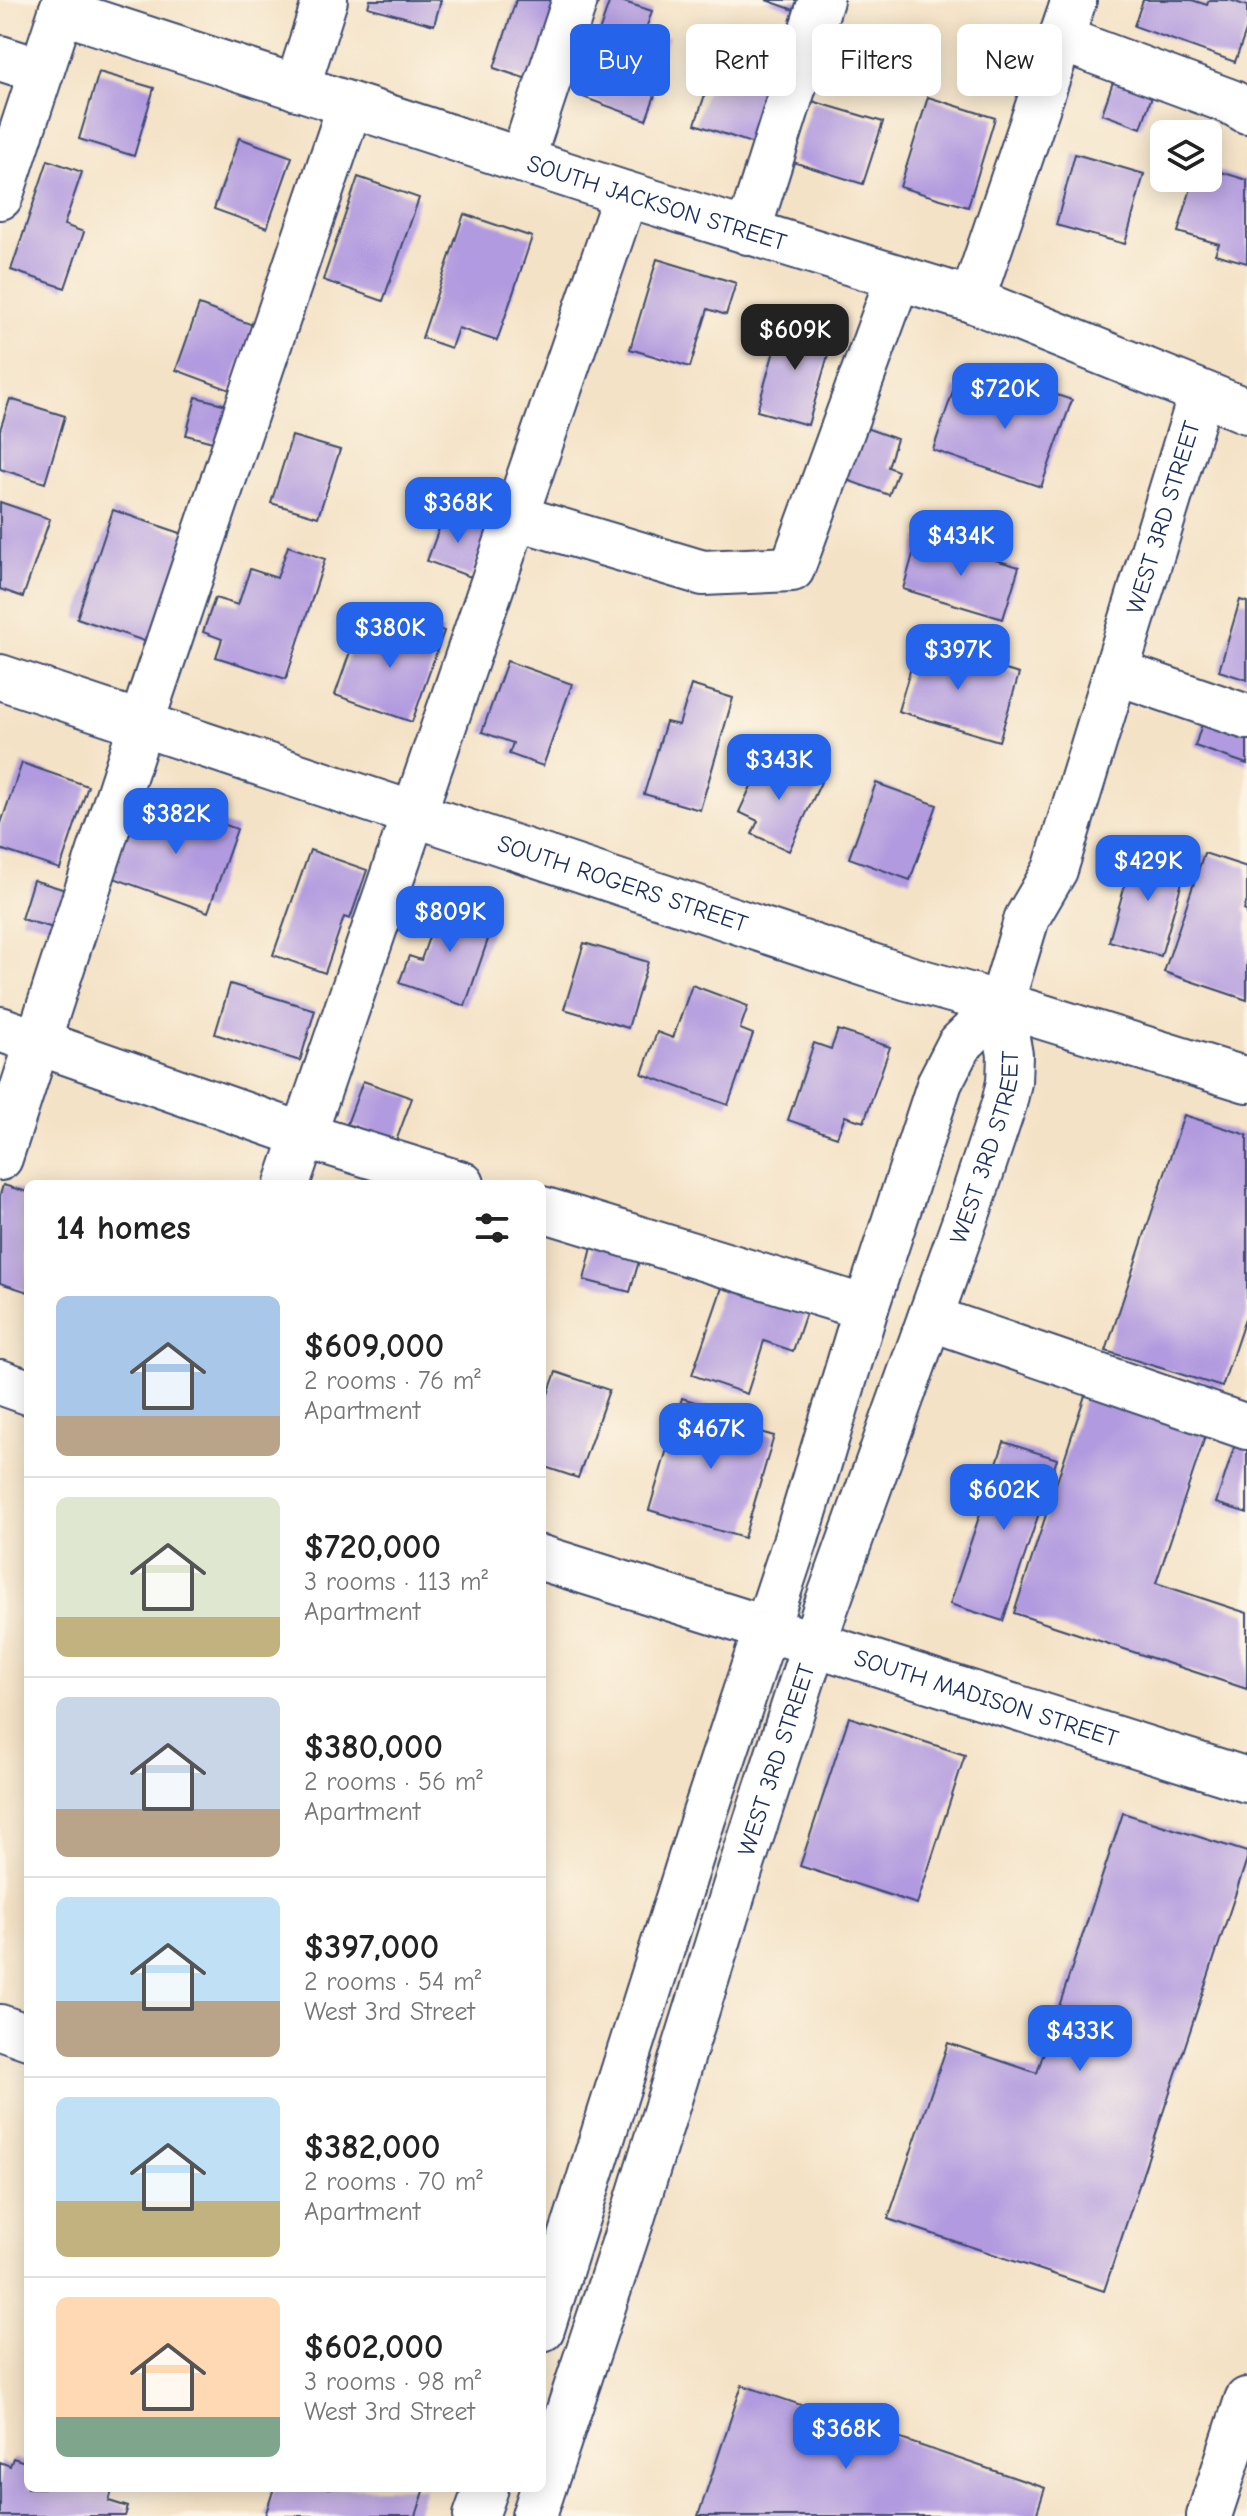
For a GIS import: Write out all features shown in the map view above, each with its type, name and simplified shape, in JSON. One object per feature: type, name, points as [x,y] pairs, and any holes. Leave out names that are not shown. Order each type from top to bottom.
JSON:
[{"type":"street","points":[[297,88],[325,0]]},
{"type":"street","points":[[522,160],[575,0]]},
{"type":"street","points":[[748,232],[821,0]]},
{"type":"street","points":[[0,197],[63,6]]},
{"type":"street","name":"SOUTH JACKSON STREET","points":[[63,6],[297,88],[626,194],[972,300],[1247,411]]},
{"type":"street","points":[[972,300],[1068,19],[1247,111]]},
{"type":"street","points":[[0,58],[41,71]]},
{"type":"street","points":[[0,1158],[19,1035],[142,724],[350,105]]},
{"type":"street","points":[[288,1180],[626,194]]},
{"type":"street","points":[[515,517],[703,573],[792,569],[898,278]]},
{"type":"street","name":"WEST 3RD STREET","points":[[546,2480],[815,1644],[1006,1093],[1010,1055],[1001,1004],[1027,918],[1055,870],[1201,394]]},
{"type":"street","points":[[1116,672],[1247,717]]},
{"type":"street","name":"SOUTH ROGERS STREET","points":[[0,677],[893,973],[1247,1080]]},
{"type":"street","name":"WEST 3RD STREET","points":[[546,2316],[944,1071],[965,1038],[1001,1004]]},
{"type":"street","points":[[19,1035],[303,1135],[449,1180]]},
{"type":"street","points":[[546,1210],[866,1308]]},
{"type":"street","points":[[930,1318],[1247,1427]]},
{"type":"street","points":[[0,1382],[24,1391]]},
{"type":"street","name":"SOUTH MADISON STREET","points":[[546,1559],[1247,1780]]},
{"type":"street","points":[[0,2027],[24,2036]]},
{"type":"street","points":[[1209,2516],[1247,2400]]},
{"type":"street","points":[[476,2516],[485,2492]]},
{"type":"street","name":"WEST 3RD STREET","points":[[534,2516],[542,2492]]},
{"type":"building","points":[[370,0],[441,0],[434,25],[368,7]]},
{"type":"building","points":[[516,0],[563,0],[536,82],[494,68]]},
{"type":"building","points":[[610,0],[652,11],[648,24],[602,24]]},
{"type":"building","points":[[766,0],[813,0],[808,15]]},
{"type":"building","points":[[1143,0],[1192,0],[1207,5],[1209,0],[1230,0],[1247,6],[1247,28],[1235,62],[1134,26]]},
{"type":"building","points":[[99,72],[154,88],[134,156],[79,139]]},
{"type":"building","points":[[1115,76],[1154,90],[1141,128],[1102,114]]},
{"type":"building","points":[[580,96],[655,96],[646,120]]},
{"type":"building","points":[[705,96],[774,96],[757,145],[695,124]]},
{"type":"building","points":[[928,97],[995,118],[968,207],[900,187]]},
{"type":"building","points":[[812,101],[883,122],[863,184],[793,162]]},
{"type":"building","points":[[239,138],[292,157],[267,228],[214,209]]},
{"type":"building","points":[[1075,154],[1144,174],[1125,244],[1056,225]]},
{"type":"building","points":[[48,160],[82,172],[64,225],[84,232],[65,288],[11,270]]},
{"type":"building","points":[[1222,172],[1247,180],[1247,263],[1215,254],[1219,244],[1178,232],[1190,192],[1222,192]]},
{"type":"building","points":[[358,177],[419,198],[383,301],[323,280]]},
{"type":"building","points":[[464,214],[532,237],[497,341],[458,328],[451,348],[422,338]]},
{"type":"building","points":[[657,259],[736,283],[726,315],[708,309],[690,367],[630,349]]},
{"type":"building","points":[[199,305],[253,325],[230,390],[176,370]]},
{"type":"building","points":[[783,319],[834,334],[808,425],[757,411]]},
{"type":"building","points":[[1010,379],[1072,400],[1041,487],[933,450],[954,388],[1001,404]]},
{"type":"building","points":[[196,397],[238,408],[228,446],[186,435]]},
{"type":"building","points":[[10,399],[65,416],[45,483],[0,469],[0,430]]},
{"type":"building","points":[[863,427],[897,439],[888,467],[898,471],[889,495],[844,479]]},
{"type":"building","points":[[292,436],[340,450],[318,517],[271,503]]},
{"type":"building","points":[[0,502],[50,519],[23,597],[0,589]]},
{"type":"building","points":[[113,510],[192,537],[156,645],[77,618]]},
{"type":"building","points":[[445,513],[489,529],[471,577],[427,561]]},
{"type":"building","points":[[918,537],[1019,567],[1003,619],[903,589]]},
{"type":"building","points":[[288,546],[325,559],[286,679],[216,657],[222,639],[203,632],[215,598],[238,605],[250,569],[277,578]]},
{"type":"building","points":[[1240,600],[1247,602],[1247,680],[1219,671]]},
{"type":"building","points":[[418,621],[444,631],[412,722],[335,695],[360,623],[411,642]]},
{"type":"building","points":[[918,644],[1019,674],[999,741],[898,711]]},
{"type":"building","points":[[507,661],[572,684],[543,766],[509,754],[513,743],[482,732]]},
{"type":"building","points":[[691,685],[733,698],[700,810],[644,794],[666,722],[679,725]]},
{"type":"building","points":[[1207,708],[1247,722],[1247,764],[1195,746]]},
{"type":"building","points":[[765,756],[821,782],[789,851],[752,834],[758,821],[739,812]]},
{"type":"building","points":[[22,763],[88,786],[60,869],[0,849],[0,826]]},
{"type":"building","points":[[876,783],[937,805],[910,880],[849,858]]},
{"type":"building","points":[[168,804],[237,829],[208,912],[111,877],[133,815],[161,825]]},
{"type":"building","points":[[310,850],[367,870],[350,919],[344,917],[325,973],[273,955]]},
{"type":"building","points":[[1135,850],[1187,864],[1161,956],[1109,941]]},
{"type":"building","points":[[1204,853],[1247,867],[1244,910],[1247,912],[1247,1000],[1164,972]]},
{"type":"building","points":[[33,880],[72,892],[61,930],[21,919]]},
{"type":"building","points":[[442,900],[495,919],[465,1006],[399,983],[409,956],[421,960]]},
{"type":"building","points":[[584,943],[648,962],[628,1028],[564,1009]]},
{"type":"building","points":[[230,984],[315,1010],[300,1061],[215,1034]]},
{"type":"building","points":[[692,985],[748,1006],[740,1029],[753,1034],[728,1105],[642,1074],[657,1032],[673,1038]]},
{"type":"building","points":[[838,1030],[890,1047],[864,1122],[845,1116],[837,1137],[788,1120],[814,1043],[831,1049]]},
{"type":"building","points":[[363,1081],[412,1098],[396,1141],[347,1124]]},
{"type":"building","points":[[1184,1115],[1247,1135],[1247,1313],[1222,1387],[1106,1351]]},
{"type":"building","points":[[3,1185],[24,1191],[24,1291],[0,1283],[0,1195]]},
{"type":"building","points":[[596,1231],[644,1244],[630,1292],[584,1280]]},
{"type":"building","points":[[727,1273],[810,1301],[793,1351],[764,1341],[747,1394],[692,1375]]},
{"type":"building","points":[[556,1372],[609,1390],[578,1478],[546,1467],[546,1400]]},
{"type":"building","points":[[1089,1383],[1210,1422],[1156,1583],[1247,1613],[1247,1689],[1014,1613]]},
{"type":"building","points":[[682,1398],[722,1410],[719,1420],[774,1436],[744,1538],[649,1510]]},
{"type":"building","points":[[1239,1432],[1247,1435],[1247,1513],[1216,1503]]},
{"type":"building","points":[[1004,1442],[1057,1459],[1003,1621],[950,1604]]},
{"type":"building","points":[[849,1717],[965,1755],[917,1904],[800,1866]]},
{"type":"building","points":[[1123,1813],[1247,1852],[1247,1859],[1104,2291],[888,2219],[948,2043],[1037,2073]]},
{"type":"building","points":[[742,2385],[1045,2488],[1036,2516],[698,2516]]},
{"type":"building","points":[[13,2458],[24,2462],[24,2492],[112,2492],[109,2501],[128,2507],[125,2516],[0,2516],[0,2462],[10,2466]]},
{"type":"building","points":[[273,2492],[424,2492],[416,2516],[265,2516]]}]
